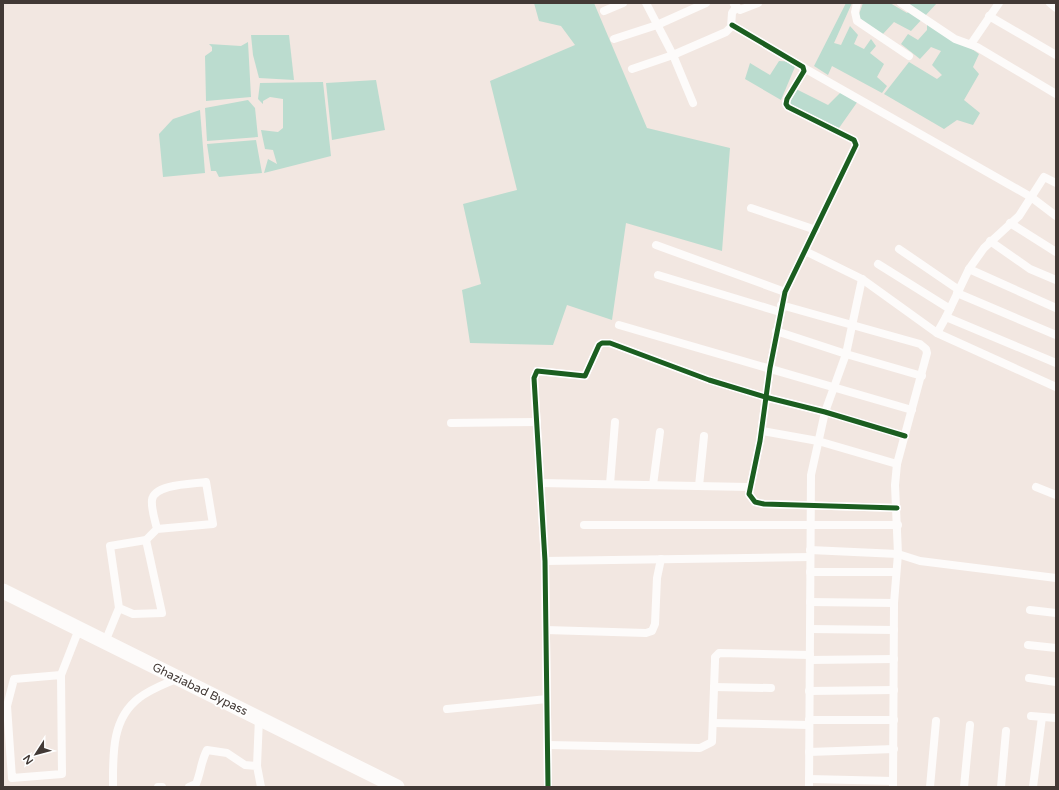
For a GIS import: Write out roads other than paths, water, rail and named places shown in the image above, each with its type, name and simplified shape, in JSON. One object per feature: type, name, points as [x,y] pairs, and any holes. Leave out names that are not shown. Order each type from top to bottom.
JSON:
[{"type":"highway","name":"Ghaziabad Bypass","points":[[3,591],[397,787]]},
{"type":"street","points":[[604,11],[624,3]]},
{"type":"street","points":[[646,3],[672,55],[693,103]]},
{"type":"street","points":[[614,39],[657,25],[706,3]]},
{"type":"street","points":[[632,69],[672,55],[724,33],[732,25],[734,5],[740,10],[758,3]]},
{"type":"street","points":[[857,3],[855,12],[858,21],[909,56]]},
{"type":"street","points":[[901,3],[955,39],[971,44],[1056,94]]},
{"type":"street","points":[[971,44],[999,3]]},
{"type":"street","points":[[1050,3],[1056,8]]},
{"type":"street","points":[[989,16],[1056,55]]},
{"type":"street","points":[[732,25],[804,68],[1031,197],[1056,216]]},
{"type":"street","points":[[804,68],[787,99],[786,104],[788,108],[854,140],[856,145],[785,292],[776,331],[765,397],[762,431],[748,494],[755,502],[764,504],[897,508]]},
{"type":"street","points":[[937,333],[969,269],[984,248],[1018,216],[1045,177],[1056,183]]},
{"type":"street","points":[[750,208],[816,230]]},
{"type":"street","points":[[1010,223],[1056,252]]},
{"type":"street","points":[[990,241],[1030,269],[1056,280]]},
{"type":"street","points":[[656,245],[785,292]]},
{"type":"street","points":[[899,248],[958,291],[1056,335]]},
{"type":"street","points":[[805,251],[862,279],[937,333],[1056,387]]},
{"type":"street","points":[[878,264],[948,313],[1056,363]]},
{"type":"street","points":[[969,269],[1056,308]]},
{"type":"street","points":[[658,275],[781,309],[852,324],[923,346],[927,353],[897,464],[895,485],[898,525],[898,554],[895,572],[894,603],[894,784],[809,783],[810,506],[812,475],[825,412],[846,354],[852,324],[862,279]]},
{"type":"street","points":[[619,325],[834,386],[912,410]]},
{"type":"street","points":[[776,331],[846,354],[922,376]]},
{"type":"street","points":[[548,787],[545,561],[542,483],[534,378],[537,371],[585,376],[599,345],[605,342],[765,397],[825,412],[905,436]]},
{"type":"street","points":[[451,423],[537,422]]},
{"type":"street","points":[[610,484],[615,422]]},
{"type":"street","points":[[762,431],[818,441],[897,464]]},
{"type":"street","points":[[653,485],[660,432]]},
{"type":"street","points":[[699,486],[704,436]]},
{"type":"street","points":[[105,642],[119,608],[110,546],[146,540],[157,529],[213,524],[206,482],[161,488],[155,493],[152,501],[157,529]]},
{"type":"street","points":[[542,483],[749,487]]},
{"type":"street","points":[[1036,487],[1056,495]]},
{"type":"street","points":[[584,525],[898,525]]},
{"type":"street","points":[[119,608],[134,614],[162,613],[146,540]]},
{"type":"street","points":[[545,561],[810,554],[898,554],[920,561],[1056,578]]},
{"type":"street","points":[[546,630],[646,633],[652,631],[654,624],[657,578],[661,559]]},
{"type":"street","points":[[810,572],[895,572]]},
{"type":"street","points":[[810,602],[894,603]]},
{"type":"street","points":[[1030,610],[1056,613]]},
{"type":"street","points":[[61,675],[14,679],[7,706],[12,778],[62,774],[61,675],[79,629]]},
{"type":"street","points":[[810,629],[894,630]]},
{"type":"street","points":[[1028,645],[1056,648]]},
{"type":"street","points":[[548,745],[700,748],[712,742],[715,657],[719,653],[894,659]]},
{"type":"street","points":[[113,787],[113,755],[117,731],[121,719],[139,698],[178,678]]},
{"type":"street","points":[[1029,678],[1056,682]]},
{"type":"street","points":[[714,687],[771,688]]},
{"type":"street","points":[[810,691],[894,690]]},
{"type":"street","points":[[447,709],[547,699]]},
{"type":"street","points":[[1031,716],[1056,718]]},
{"type":"street","points":[[1033,787],[1042,717]]},
{"type":"street","points":[[259,718],[257,766],[261,787]]},
{"type":"street","points":[[713,723],[809,723],[894,720]]},
{"type":"street","points":[[930,787],[936,721]]},
{"type":"street","points":[[964,787],[970,725]]},
{"type":"street","points":[[1001,787],[1006,731]]},
{"type":"street","points":[[809,752],[894,749]]},
{"type":"street","points":[[189,787],[196,784],[200,774],[201,760],[206,750],[227,753],[245,765],[257,766]]}]
